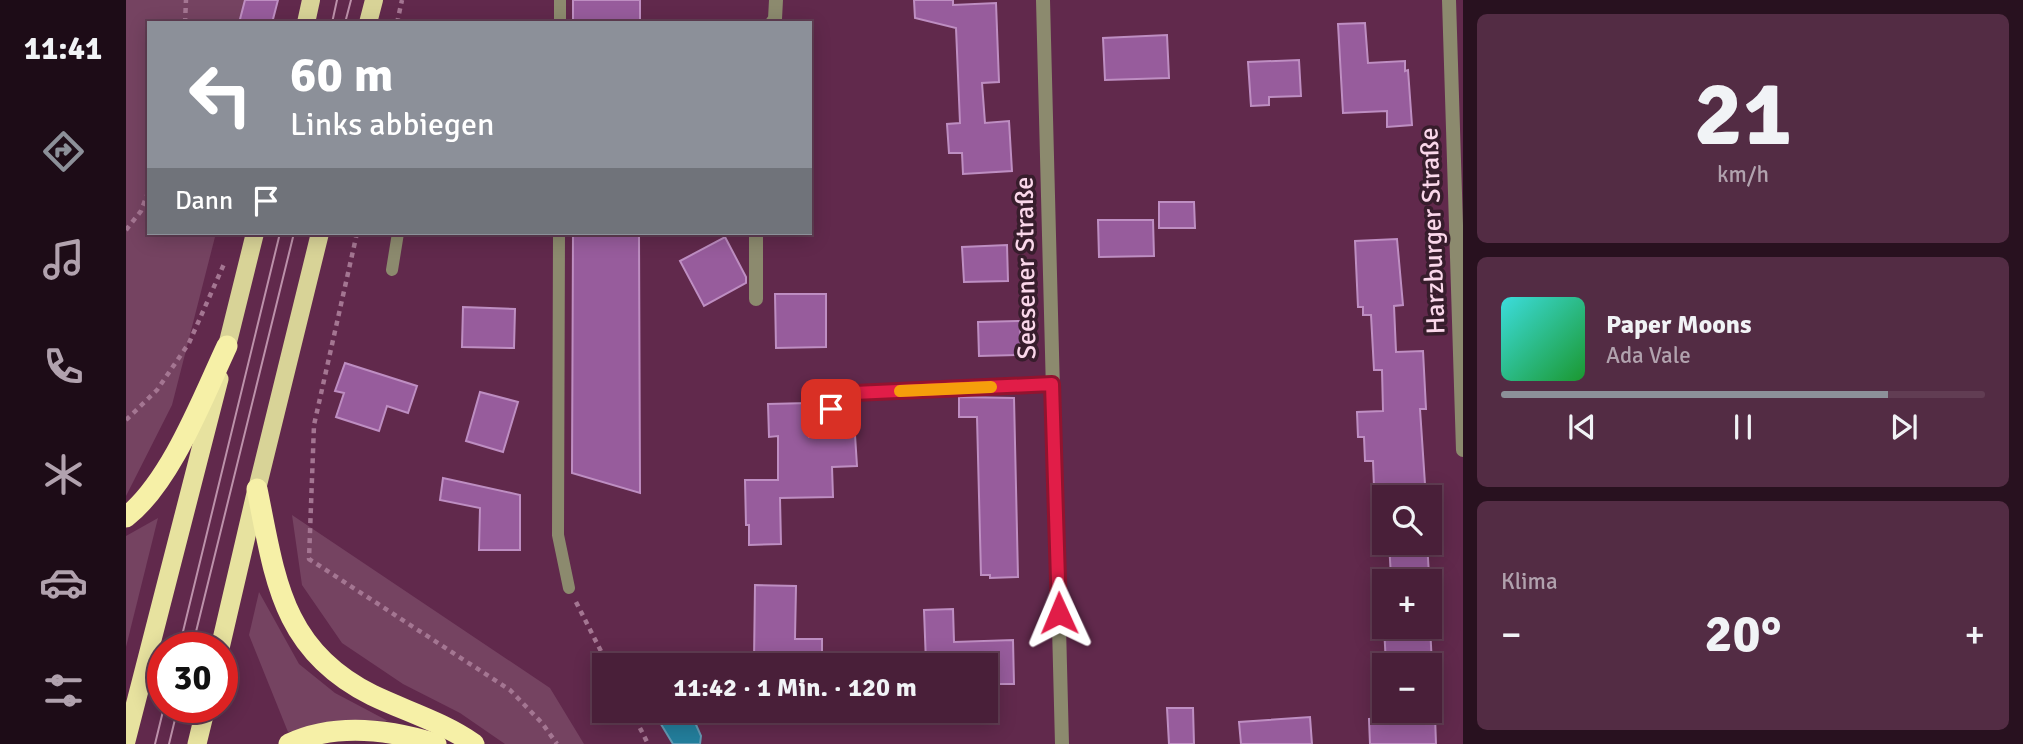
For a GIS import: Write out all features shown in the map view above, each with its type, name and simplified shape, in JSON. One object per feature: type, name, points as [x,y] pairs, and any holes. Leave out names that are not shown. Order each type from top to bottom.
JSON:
[{"type":"highway","points":[[126,517],[153,486],[180,445],[227,346]]},
{"type":"highway","points":[[126,741],[227,346]]},
{"type":"highway","points":[[224,632],[257,489]]},
{"type":"highway","points":[[257,489],[282,602],[314,653],[338,674],[370,694],[442,726],[474,744]]},
{"type":"highway","points":[[197,744],[202,723]]},
{"type":"highway","points":[[289,744],[328,732],[357,730],[399,733],[436,744]]},
{"type":"main road","points":[[306,21],[311,0]]},
{"type":"main road","points":[[369,21],[374,0]]},
{"type":"main road","points":[[227,346],[255,235]]},
{"type":"main road","points":[[257,489],[320,235]]},
{"type":"street","points":[[774,21],[776,0]]},
{"type":"street","name":"Seesener Straße","points":[[1043,0],[1062,744]]},
{"type":"street","name":"Harzburger Straße","points":[[1454,7],[1463,450]]},
{"type":"street","points":[[756,235],[756,299]]},
{"type":"lane","points":[[560,0],[560,21]]},
{"type":"lane","points":[[392,270],[398,235]]},
{"type":"lane","points":[[559,235],[558,536],[569,588]]},
{"type":"lane","points":[[831,409],[854,393],[1052,384]]},
{"type":"path","points":[[185,21],[186,0]]},
{"type":"path","points":[[397,21],[402,0]]},
{"type":"path","points":[[126,230],[141,211],[147,195]]},
{"type":"path","points":[[357,235],[314,425],[309,559],[510,690],[558,744]]},
{"type":"path","points":[[126,420],[157,390],[189,343],[226,255]]},
{"type":"path","points":[[569,588],[602,653]]},
{"type":"path","points":[[638,723],[648,744]]},
{"type":"shaded area","points":[[126,0],[276,0],[271,21],[147,21],[147,235],[215,235],[172,405],[126,496]]},
{"type":"shaded area","points":[[292,515],[550,688],[584,744],[505,744],[460,713],[403,684],[342,643],[302,585]]},
{"type":"shaded area","points":[[158,518],[126,647],[126,536]]},
{"type":"shaded area","points":[[259,592],[299,664],[335,693],[388,721],[352,720],[288,732],[249,635]]},
{"type":"water","points":[[660,723],[695,723],[701,736],[700,744],[673,744]]},
{"type":"building","points":[[245,0],[278,0],[273,21],[240,21]]},
{"type":"building","points":[[573,0],[640,0],[640,21],[573,21]]},
{"type":"building","points":[[914,0],[953,0],[953,5],[996,3],[999,82],[982,83],[985,123],[1009,121],[1012,171],[963,174],[962,153],[949,153],[947,124],[960,123],[956,28],[915,18]]},
{"type":"building","points":[[1365,23],[1368,63],[1405,61],[1412,125],[1387,127],[1387,111],[1343,113],[1338,24]]},
{"type":"building","points":[[1167,35],[1169,78],[1105,80],[1103,38]]},
{"type":"building","points":[[1299,60],[1301,96],[1269,97],[1269,105],[1251,106],[1248,62]]},
{"type":"building","points":[[1159,202],[1194,202],[1195,228],[1159,228]]},
{"type":"building","points":[[1098,220],[1153,220],[1154,256],[1099,257]]},
{"type":"building","points":[[573,235],[639,235],[640,493],[572,473]]},
{"type":"building","points":[[725,237],[746,277],[746,283],[704,306],[680,261]]},
{"type":"building","points":[[1397,239],[1403,305],[1394,306],[1396,352],[1423,351],[1426,409],[1420,409],[1425,484],[1374,485],[1373,461],[1365,461],[1364,437],[1358,437],[1357,412],[1383,411],[1382,370],[1374,370],[1371,315],[1363,315],[1363,307],[1358,307],[1355,241]]},
{"type":"building","points":[[1007,245],[1008,281],[964,282],[962,247]]},
{"type":"building","points":[[775,294],[826,294],[826,347],[776,348]]},
{"type":"building","points":[[463,307],[515,309],[514,348],[462,347]]},
{"type":"building","points":[[1020,321],[1021,355],[979,356],[978,322]]},
{"type":"building","points":[[345,363],[417,386],[408,413],[387,406],[379,431],[336,417],[344,393],[335,391]]},
{"type":"building","points":[[480,392],[518,402],[503,452],[466,441]]},
{"type":"building","points":[[959,397],[1014,398],[1018,577],[990,578],[990,575],[981,575],[977,417],[959,417]]},
{"type":"building","points":[[808,403],[809,437],[855,435],[857,466],[832,467],[833,497],[780,498],[781,544],[749,545],[745,480],[778,480],[778,436],[769,437],[768,404]]},
{"type":"building","points":[[443,478],[520,495],[520,550],[479,550],[480,508],[440,500]]},
{"type":"building","points":[[1390,555],[1428,555],[1429,569],[1391,569]]},
{"type":"building","points":[[755,585],[796,586],[795,639],[822,639],[822,653],[754,653]]},
{"type":"building","points":[[953,609],[954,642],[1013,640],[1014,684],[998,684],[998,653],[926,653],[924,610]]},
{"type":"building","points":[[1385,639],[1431,639],[1431,653],[1385,653]]},
{"type":"building","points":[[1167,708],[1193,708],[1194,744],[1169,744]]},
{"type":"building","points":[[1310,717],[1312,744],[1241,744],[1239,722]]},
{"type":"building","points":[[1369,719],[1372,719],[1372,723],[1435,723],[1436,744],[1370,744]]},
{"type":"tram line","points":[[332,21],[337,0]]},
{"type":"tram line","points":[[346,21],[351,0]]},
{"type":"tram line","points":[[183,632],[280,235]]},
{"type":"tram line","points":[[196,632],[294,235]]},
{"type":"tram line","points":[[155,744],[160,723]]},
{"type":"tram line","points":[[169,744],[174,723]]},
{"type":"slow traffic","points":[[900,391],[991,387]]},
{"type":"route","points":[[831,409],[854,393],[1052,384],[1059,613]]}]
